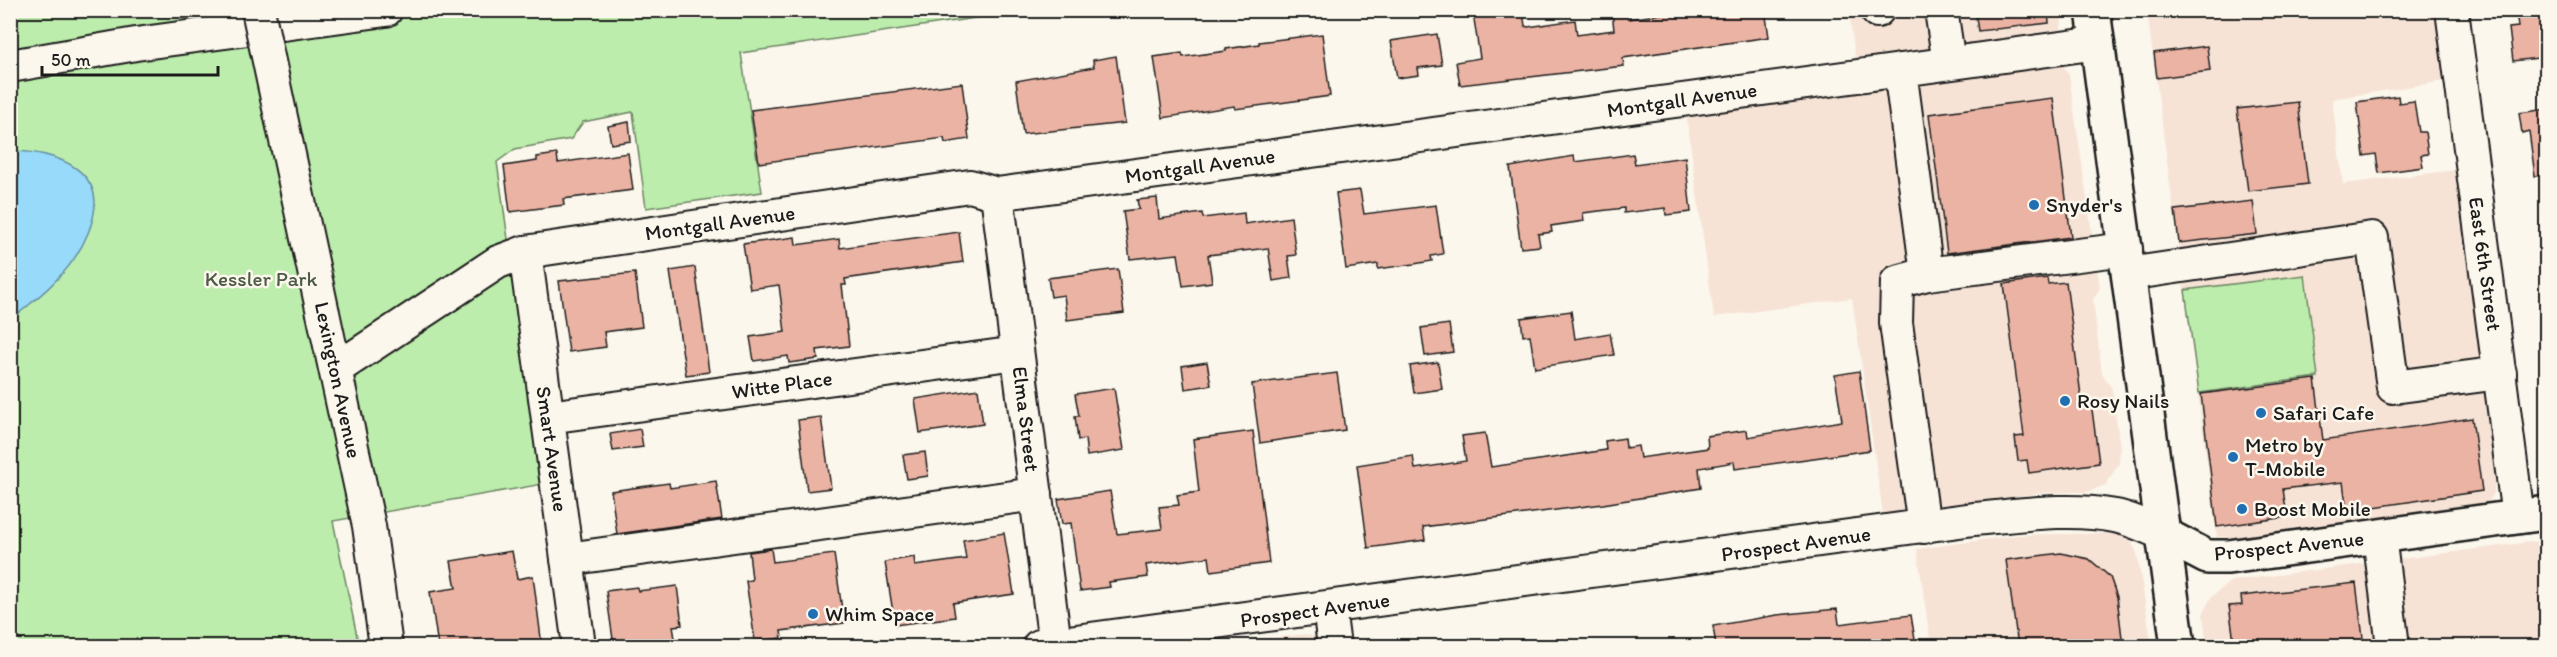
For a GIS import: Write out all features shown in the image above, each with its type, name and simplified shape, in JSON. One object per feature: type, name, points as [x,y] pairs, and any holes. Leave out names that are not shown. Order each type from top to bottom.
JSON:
[{"type":"main road","points":[[2098,19],[2127,261],[2178,646]]},
{"type":"main road","name":"Prospect Avenue","points":[[2163,534],[2207,557],[2228,558],[2532,515]]},
{"type":"street","name":"Lexington Avenue","points":[[258,10],[369,526],[386,646]]},
{"type":"street","points":[[10,66],[136,44],[386,10]]},
{"type":"street","points":[[1941,10],[1949,63]]},
{"type":"street","name":"East 6th Street","points":[[2452,10],[2499,373],[2532,515]]},
{"type":"street","name":"Montgall Avenue","points":[[336,369],[498,262],[525,252],[970,186],[997,194],[1949,63],[2098,19]]},
{"type":"street","points":[[1900,70],[1927,274]]},
{"type":"street","name":"Elma Street","points":[[997,194],[1036,494],[1047,645]]},
{"type":"street","points":[[1924,527],[1896,324],[1897,282],[1927,274],[2127,261],[2372,238],[2392,387],[2499,373]]},
{"type":"street","name":"Smart Avenue","points":[[525,252],[579,646]]},
{"type":"street","name":"Witte Place","points":[[548,417],[1017,352]]},
{"type":"street","points":[[567,559],[1036,494]]},
{"type":"street","name":"Prospect Avenue","points":[[1047,645],[1974,519],[2059,512],[2114,516],[2163,534]]},
{"type":"street","points":[[2379,536],[2391,632]]},
{"type":"street","points":[[1329,608],[1334,646]]},
{"type":"shaded area","points":[[1849,11],[2063,11],[2061,28],[2051,37],[1856,65]]},
{"type":"shaded area","points":[[2147,11],[2435,11],[2445,81],[2332,99],[2343,184],[2455,170],[2495,465],[2494,494],[2488,502],[2238,537],[2217,537]]},
{"type":"shaded area","points":[[2062,63],[2069,75],[2100,288],[2093,300],[2102,373],[2112,389],[2120,448],[2119,463],[2106,485],[2087,492],[2041,493],[1883,514],[1852,298],[1714,317],[1686,113]]},
{"type":"shaded area","points":[[2114,533],[2130,540],[2137,553],[2152,646],[1931,646],[1917,549],[2017,535]]},
{"type":"shaded area","points":[[2546,540],[2546,646],[2207,646],[2203,614],[2211,597],[2231,581]]},
{"type":"shaded area","points":[[1305,634],[1315,637],[1325,646],[1213,646]]},
{"type":"green space","name":"Kessler Park","points":[[10,11],[1022,11],[741,53],[762,192],[646,208],[633,112],[583,122],[571,139],[515,149],[497,162],[543,484],[333,521],[359,646],[11,646]]},
{"type":"green space","points":[[2305,275],[2318,377],[2199,393],[2185,290]]},
{"type":"water","points":[[11,151],[43,154],[74,167],[89,182],[94,193],[95,206],[88,233],[67,269],[11,320]]},
{"type":"building","points":[[1497,10],[1498,15],[1523,12],[1525,26],[1528,27],[1575,20],[1577,35],[1614,30],[1612,12],[1629,10],[1630,19],[1686,10],[1765,10],[1769,37],[1623,58],[1624,66],[1460,85],[1456,62],[1480,58],[1473,13]]},
{"type":"building","points":[[1975,10],[2048,10],[2049,23],[1978,31]]},
{"type":"building","points":[[2516,10],[2547,10],[2547,57],[2513,61],[2509,28],[2518,27]]},
{"type":"building","points":[[1322,34],[1330,96],[1235,109],[1234,106],[1163,118],[1154,57],[1182,53],[1183,57],[1226,51],[1226,49],[1259,44],[1259,42]]},
{"type":"building","points":[[1437,34],[1442,65],[1418,68],[1419,75],[1397,78],[1391,41]]},
{"type":"building","points":[[2207,46],[2210,71],[2157,78],[2154,53]]},
{"type":"building","points":[[1116,56],[1125,123],[1023,134],[1016,81],[1094,67],[1093,60]]},
{"type":"building","points":[[962,83],[969,139],[945,143],[944,138],[759,163],[751,110]]},
{"type":"building","points":[[2398,96],[2399,103],[2414,101],[2419,132],[2425,132],[2428,154],[2421,155],[2423,167],[2379,173],[2376,154],[2364,156],[2357,102]]},
{"type":"building","points":[[2053,98],[2071,237],[1947,253],[1929,114]]},
{"type":"building","points":[[2298,102],[2308,184],[2248,191],[2237,109]]},
{"type":"building","points":[[2547,109],[2547,175],[2535,176],[2529,131],[2522,133],[2519,113]]},
{"type":"building","points":[[629,122],[631,141],[611,144],[608,126]]},
{"type":"building","points":[[628,153],[633,190],[563,199],[564,205],[510,212],[504,166],[537,161],[537,157],[557,154],[558,163]]},
{"type":"building","points":[[1633,154],[1635,164],[1685,157],[1691,212],[1666,215],[1665,208],[1624,213],[1624,208],[1583,213],[1584,221],[1551,226],[1552,232],[1538,234],[1540,246],[1521,248],[1510,167],[1574,156],[1575,162]]},
{"type":"building","points":[[1360,190],[1364,214],[1436,205],[1443,254],[1431,256],[1432,261],[1414,264],[1378,269],[1378,264],[1346,269],[1336,193]]},
{"type":"building","points":[[1157,198],[1159,219],[1202,213],[1203,218],[1244,213],[1245,224],[1291,217],[1296,255],[1288,256],[1291,278],[1273,281],[1268,248],[1208,255],[1212,282],[1183,286],[1178,254],[1130,259],[1123,211],[1139,209],[1137,200]]},
{"type":"building","points":[[2253,201],[2257,234],[2179,243],[2175,210]]},
{"type":"building","points":[[959,232],[963,262],[845,279],[846,285],[842,285],[849,346],[817,350],[818,359],[789,363],[788,356],[754,361],[750,337],[785,332],[779,285],[750,289],[743,244],[795,237],[796,245],[839,239],[840,248]]},
{"type":"building","points":[[695,267],[709,372],[686,375],[670,271]]},
{"type":"building","points":[[1118,269],[1124,313],[1067,320],[1064,295],[1051,297],[1048,278]]},
{"type":"building","points":[[635,273],[642,327],[604,332],[606,347],[569,352],[559,281]]},
{"type":"building","points":[[2047,278],[2048,284],[2066,282],[2082,403],[2091,402],[2099,463],[2029,473],[2027,460],[2018,461],[2015,437],[2024,436],[2004,284]]},
{"type":"building","points":[[1571,311],[1575,339],[1610,333],[1614,355],[1535,368],[1530,335],[1523,336],[1521,318]]},
{"type":"building","points":[[1449,324],[1453,352],[1425,356],[1421,328]]},
{"type":"building","points":[[1207,362],[1211,385],[1185,389],[1182,366]]},
{"type":"building","points":[[1438,362],[1442,389],[1414,393],[1410,366]]},
{"type":"building","points":[[1859,371],[1870,450],[1735,469],[1734,462],[1699,468],[1701,488],[1603,504],[1423,527],[1425,540],[1368,548],[1357,465],[1413,456],[1415,469],[1466,461],[1462,436],[1485,433],[1491,467],[1606,450],[1605,441],[1625,438],[1626,448],[1638,446],[1640,458],[1708,448],[1707,436],[1747,430],[1748,437],[1842,421],[1835,375]]},
{"type":"building","points":[[1337,373],[1345,430],[1260,443],[1252,384]]},
{"type":"building","points":[[2315,379],[2323,440],[2472,418],[2482,491],[2347,511],[2343,482],[2283,489],[2287,517],[2217,527],[2201,394]]},
{"type":"building","points":[[1114,388],[1124,450],[1087,456],[1085,439],[1078,440],[1075,416],[1079,416],[1075,394]]},
{"type":"building","points":[[978,389],[983,424],[920,433],[915,399]]},
{"type":"building","points":[[821,417],[831,488],[807,491],[798,420]]},
{"type":"building","points":[[640,429],[643,447],[613,451],[610,434]]},
{"type":"building","points":[[1253,431],[1269,563],[1211,571],[1209,557],[1146,565],[1148,577],[1109,582],[1110,587],[1080,591],[1071,523],[1062,524],[1058,499],[1110,491],[1117,534],[1162,529],[1159,507],[1179,505],[1177,495],[1199,492],[1193,439]]},
{"type":"building","points":[[925,452],[928,476],[907,479],[903,455]]},
{"type":"building","points":[[716,481],[722,519],[617,534],[611,491],[669,483],[670,488]]},
{"type":"building","points":[[1004,533],[1014,594],[953,603],[955,617],[895,625],[885,562],[914,557],[915,566],[966,559],[963,540]]},
{"type":"building","points":[[771,549],[773,562],[834,554],[844,623],[781,631],[782,638],[755,641],[746,581],[752,580],[749,552]]},
{"type":"building","points":[[512,551],[517,579],[533,576],[542,646],[438,646],[430,592],[456,588],[451,561]]},
{"type":"building","points":[[2061,553],[2089,559],[2110,577],[2117,597],[2123,646],[2018,646],[2006,560]]},
{"type":"building","points":[[2356,583],[2364,646],[2247,646],[2246,640],[2234,641],[2229,606],[2242,605],[2241,596]]},
{"type":"building","points":[[677,586],[682,625],[673,626],[676,645],[614,646],[606,591],[637,587],[638,591]]},
{"type":"building","points":[[1837,609],[1839,624],[1911,615],[1916,646],[1716,646],[1713,626],[1777,615]]},
{"type":"place","name":"Snyder's","points":[[2034,205]]},
{"type":"place","name":"Rosy Nails","points":[[2065,401]]},
{"type":"place","name":"Safari Cafe","points":[[2261,413]]},
{"type":"place","name":"Metro by T-Mobile","points":[[2233,457]]},
{"type":"place","name":"Boost Mobile","points":[[2242,509]]},
{"type":"place","name":"Whim Space","points":[[813,614]]}]
